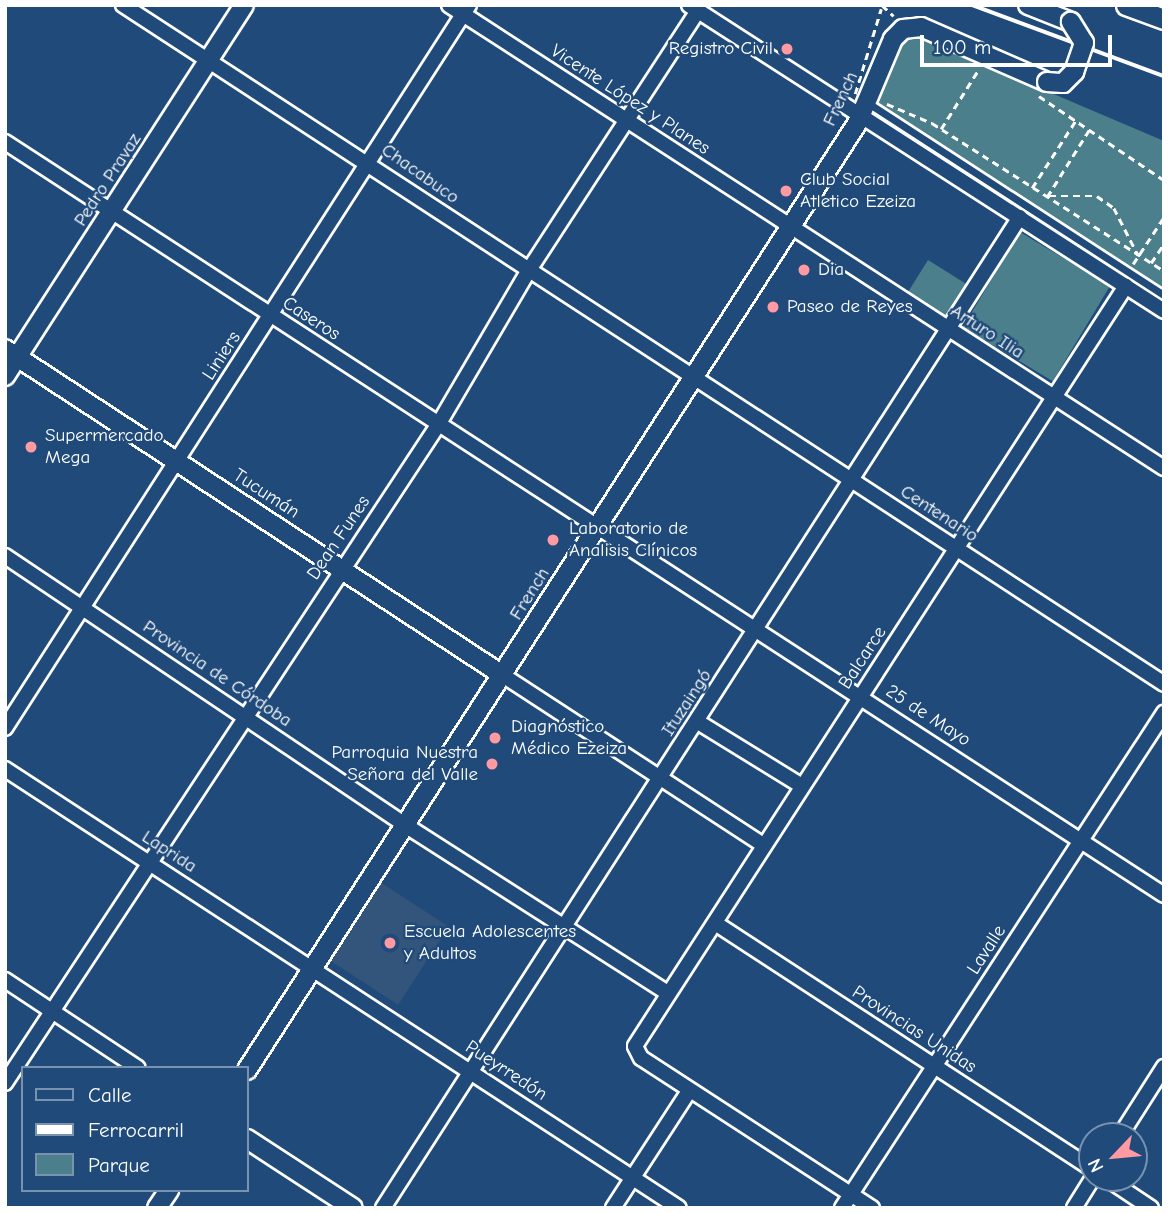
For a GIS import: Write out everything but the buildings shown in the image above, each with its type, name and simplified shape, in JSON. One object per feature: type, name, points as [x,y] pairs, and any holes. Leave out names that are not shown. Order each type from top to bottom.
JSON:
[{"type":"main road","points":[[1126,5],[1164,19]]},
{"type":"street","name":"Chacabuco","points":[[123,5],[368,161],[527,273],[691,381]]},
{"type":"street","name":"Pedro Pravaz","points":[[5,376],[12,353],[113,212],[244,5]]},
{"type":"street","name":"Vicente López y Planes","points":[[449,5],[466,10],[625,120],[790,228]]},
{"type":"street","points":[[1028,5],[1070,22],[1084,43],[1074,72],[1063,83],[1040,87]]},
{"type":"street","points":[[694,8],[867,109],[1128,278],[1164,311]]},
{"type":"street","name":"Dean Funes","points":[[5,1083],[438,425],[527,273],[694,8]]},
{"type":"street","name":"Liniers","points":[[5,728],[466,10]]},
{"type":"street","name":"French","points":[[248,1068],[504,676],[867,109],[904,29],[921,27],[1040,87]]},
{"type":"street","name":"Caseros","points":[[5,142],[597,528]]},
{"type":"street","name":"Ituzaingó","points":[[383,1208],[563,926],[853,482],[1024,211]]},
{"type":"street","name":"Arturo Ilia","points":[[790,228],[1164,468]]},
{"type":"street","name":"Balcarce","points":[[689,1091],[635,1052],[668,993],[1055,398],[1128,278]]},
{"type":"street","name":"Tucumán","points":[[12,353],[504,676]]},
{"type":"street","name":"Centenario","points":[[691,381],[853,482],[1164,684]]},
{"type":"street","name":"25 de Mayo","points":[[597,528],[862,696],[1164,895]]},
{"type":"street","name":"Provincia de Córdoba","points":[[5,556],[405,825],[668,993]]},
{"type":"street","points":[[504,676],[763,845]]},
{"type":"street","name":"Lavalle","points":[[842,1208],[1164,713]]},
{"type":"street","points":[[698,722],[802,786]]},
{"type":"street","name":"Laprida","points":[[5,769],[311,968]]},
{"type":"street","name":"Provincias Unidas","points":[[715,923],[1078,1160]]},
{"type":"street","name":"Pueyrredón","points":[[311,968],[679,1208]]},
{"type":"street","points":[[5,980],[135,1066]]},
{"type":"street","points":[[1129,1122],[1164,1067]]},
{"type":"street","points":[[613,1208],[689,1091],[872,1208]]},
{"type":"street","points":[[248,1140],[353,1208]]},
{"type":"street","points":[[157,1208],[168,1192]]},
{"type":"street","points":[[1074,1208],[1084,1192]]},
{"type":"street","points":[[1127,1192],[1151,1208]]},
{"type":"lane","points":[[1128,278],[1164,295]]},
{"type":"path","points":[[881,9],[852,93],[867,109],[891,102],[941,129],[1164,271]]},
{"type":"path","points":[[941,129],[986,62]]},
{"type":"path","points":[[1040,87],[1089,130],[1164,180]]},
{"type":"path","points":[[1032,187],[1076,120]]},
{"type":"path","points":[[1046,197],[1089,130]]},
{"type":"path","points":[[1046,197],[1097,196],[1114,208],[1138,255]]},
{"type":"path","points":[[1128,278],[1138,255],[1164,217]]},
{"type":"path","points":[[1152,263],[1164,244]]},
{"type":"path","points":[[1159,268],[1164,266]]},
{"type":"shaded area","name":"Escuela Adolescentes y Adultos","points":[[380,882],[449,927],[398,1005],[329,960]]},
{"type":"green space","points":[[915,35],[1164,141],[1164,302],[870,108],[899,40]]},
{"type":"green space","points":[[1020,232],[1110,286],[1053,381],[963,327]]},
{"type":"green space","points":[[928,260],[968,285],[947,319],[907,294]]},
{"type":"railway","points":[[972,5],[1164,76]]},
{"type":"place","name":"Registro Civil","points":[[787,49]]},
{"type":"place","name":"Club Social Atletico Ezeiza","points":[[786,191]]},
{"type":"place","name":"Dia","points":[[804,270]]},
{"type":"place","name":"Paseo de Reyes","points":[[773,307]]},
{"type":"place","name":"Supermercado Mega","points":[[31,447]]},
{"type":"place","name":"Laboratorio de Analisis Clínicos","points":[[553,540]]},
{"type":"place","name":"Diagnóstico Médico Ezeiza","points":[[495,738]]},
{"type":"place","name":"Parroquia Nuestra Señora del Valle","points":[[492,764]]},
{"type":"place","name":"Escuela Adolescentes y Adultos","points":[[390,943]]}]
